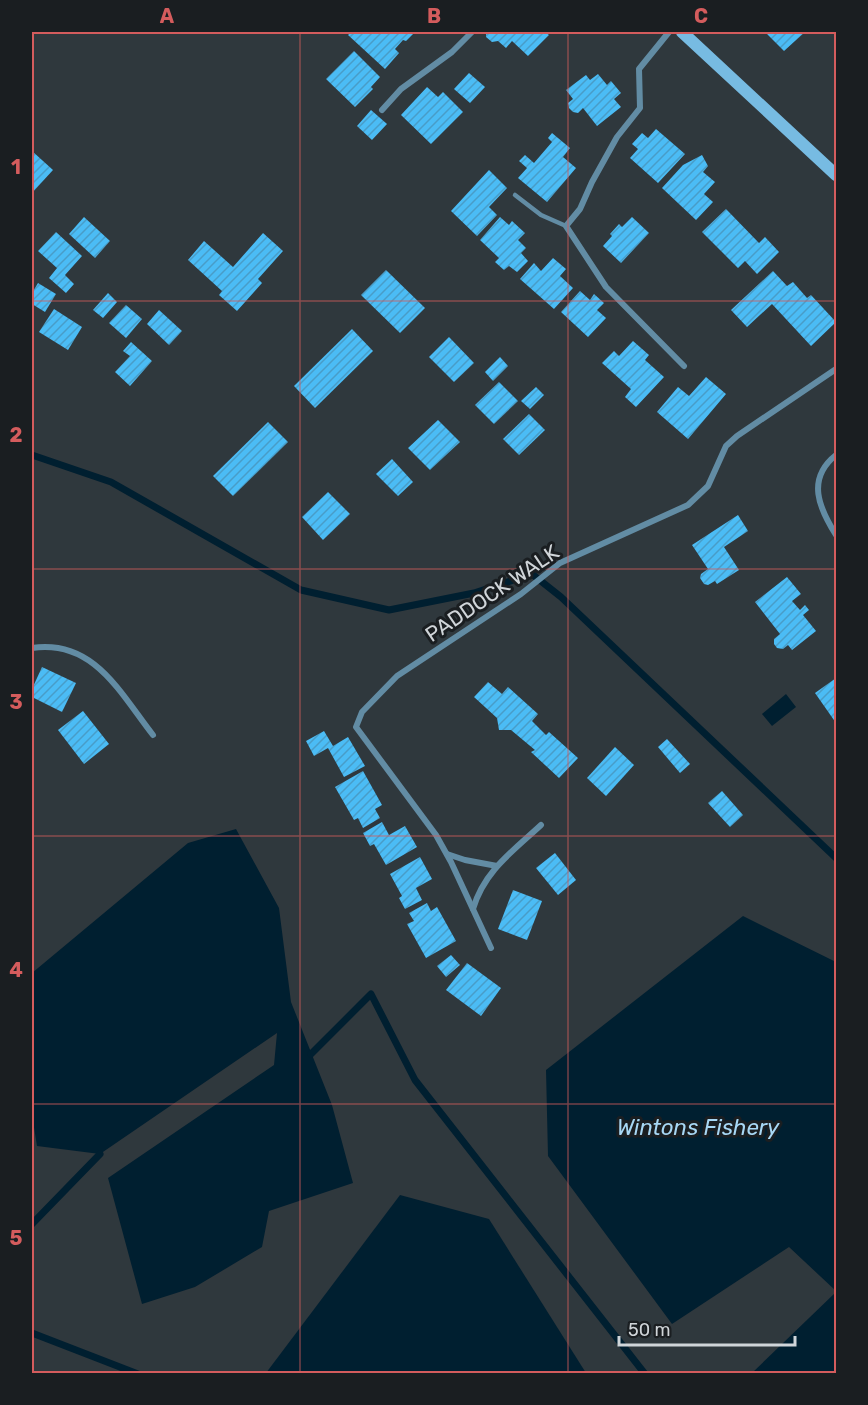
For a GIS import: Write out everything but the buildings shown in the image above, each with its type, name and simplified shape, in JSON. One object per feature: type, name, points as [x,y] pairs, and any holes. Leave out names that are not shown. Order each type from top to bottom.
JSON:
[{"type":"main road","points":[[682,32],[837,175]]},
{"type":"street","points":[[382,110],[401,89],[452,52],[472,32]]},
{"type":"street","points":[[669,32],[639,69],[640,108],[617,136],[580,209],[566,226],[606,288],[684,366]]},
{"type":"street","name":"PADDOCK WALK","points":[[491,948],[436,835],[356,727],[362,712],[397,676],[534,583],[560,562],[688,505],[708,486],[726,446],[737,436],[837,369]]},
{"type":"street","points":[[837,455],[830,460],[818,481],[818,496],[826,520],[837,536]]},
{"type":"street","points":[[32,648],[47,646],[78,653],[92,661],[112,682],[153,735]]},
{"type":"street","points":[[473,910],[488,876],[541,825]]},
{"type":"street","points":[[447,854],[497,866]]},
{"type":"lane","points":[[515,195],[540,215],[566,226]]},
{"type":"water","points":[[786,694],[796,707],[772,726],[762,714]]},
{"type":"water","points":[[236,829],[279,908],[291,1002],[332,1105],[353,1183],[269,1211],[262,1247],[195,1287],[142,1304],[108,1178],[274,1065],[277,1033],[100,1154],[37,1146],[32,1115],[32,973],[188,843]]},
{"type":"water","name":"Wintons Fishery","points":[[743,916],[836,962],[836,1291],[789,1247],[672,1324],[548,1156],[546,1070]]},
{"type":"water","points":[[400,1195],[489,1219],[586,1373],[266,1373]]},
{"type":"water","points":[[836,1292],[836,1373],[752,1373]]},
{"type":"waterway","points":[[32,455],[111,482],[301,590],[389,610],[474,593],[532,574],[561,597],[836,858]]},
{"type":"waterway","points":[[311,1054],[371,994],[415,1080],[645,1374]]},
{"type":"waterway","points":[[32,1224],[100,1154]]},
{"type":"waterway","points":[[32,1333],[138,1374]]}]
